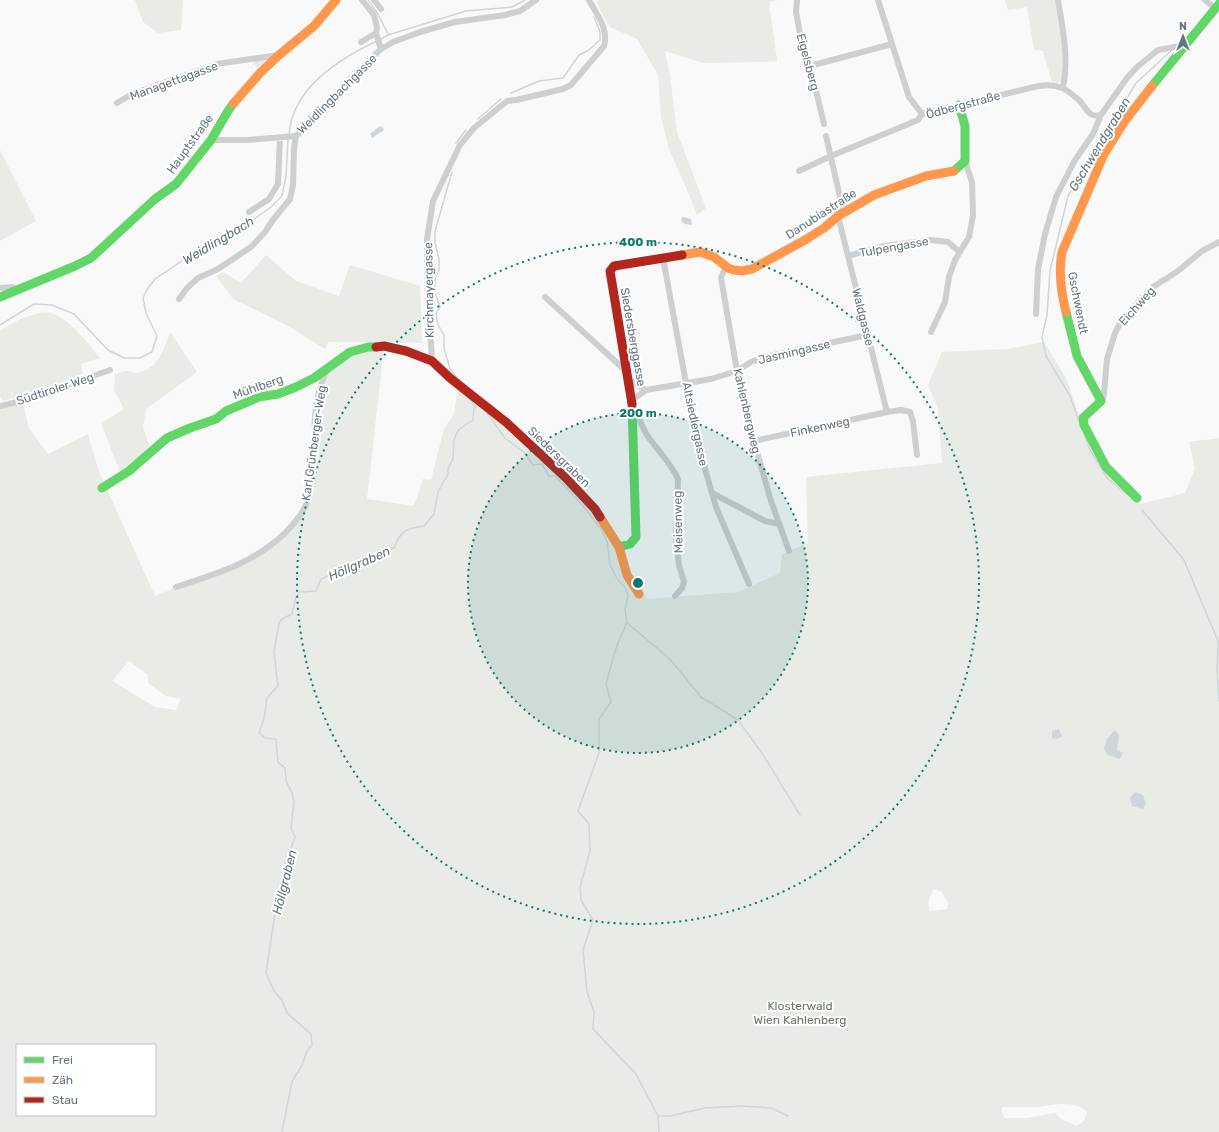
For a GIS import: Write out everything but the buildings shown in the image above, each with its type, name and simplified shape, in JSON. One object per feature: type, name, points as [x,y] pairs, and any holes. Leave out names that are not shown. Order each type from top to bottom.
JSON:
[{"type":"street","name":"Hauptstraße","points":[[0,297],[91,258],[155,199],[176,184],[211,140],[228,111],[260,74],[279,55],[314,26],[336,0]]},
{"type":"street","points":[[362,0],[374,15],[380,46]]},
{"type":"street","points":[[374,0],[381,9]]},
{"type":"street","name":"Weidlingbachgasse","points":[[179,299],[187,288],[198,278],[218,269],[251,247],[265,232],[290,199],[293,185],[293,136],[323,111],[380,46],[455,22],[505,15],[520,11],[536,0]]},
{"type":"street","name":"Kirchmayergasse","points":[[432,361],[427,271],[427,239],[433,201],[460,145],[474,128],[508,101],[563,89],[571,85],[604,46],[606,38],[605,31],[589,0]]},
{"type":"street","name":"Eigelsberg","points":[[797,0],[796,12],[799,26],[824,124]]},
{"type":"street","points":[[878,0],[909,97],[922,114]]},
{"type":"street","points":[[1058,0],[1064,38],[1066,76],[1063,88],[1080,102],[1091,115],[1102,115]]},
{"type":"street","points":[[1205,0],[1217,7]]},
{"type":"street","name":"Gschwendt","points":[[1101,401],[1084,370],[1075,349],[1060,282],[1060,261],[1062,252],[1108,146],[1178,46],[1217,7]]},
{"type":"street","points":[[361,42],[377,35]]},
{"type":"street","points":[[810,66],[892,44]]},
{"type":"street","points":[[1036,314],[1038,269],[1045,234],[1056,197],[1075,160],[1093,134],[1102,115],[1127,78],[1158,50],[1178,46]]},
{"type":"street","name":"Managettagasse","points":[[117,103],[132,94],[217,64],[279,55]]},
{"type":"street","name":"Ödbergstraße","points":[[799,171],[918,120],[922,114],[1048,85],[1063,88]]},
{"type":"street","points":[[931,332],[945,302],[949,277],[955,260],[969,237],[974,216],[972,182],[965,161],[965,126],[959,105]]},
{"type":"street","points":[[249,212],[269,199],[278,184],[282,136]]},
{"type":"street","points":[[211,140],[247,140],[293,136]]},
{"type":"street","points":[[826,136],[831,156]]},
{"type":"street","name":"Waldgasse","points":[[831,156],[840,197],[838,216],[887,412]]},
{"type":"street","name":"Danubiastraße","points":[[725,268],[744,272],[752,269],[782,254],[824,228],[838,216],[874,195],[926,176],[953,172],[965,161]]},
{"type":"street","name":"Tulpengasse","points":[[848,256],[884,246],[931,240],[948,242],[960,252]]},
{"type":"street","name":"Eichweg","points":[[1101,401],[1104,393],[1107,359],[1119,325],[1153,287],[1173,275],[1202,251],[1219,242]]},
{"type":"street","points":[[663,258],[708,252],[725,268]]},
{"type":"street","name":"Siedersberggasse","points":[[619,547],[630,544],[636,536],[632,403],[610,272],[614,266],[663,258]]},
{"type":"street","name":"Altsiedlergasse","points":[[663,258],[686,383],[705,469],[716,507],[749,584]]},
{"type":"street","name":"Kahlenbergweg","points":[[725,268],[721,278],[737,371],[770,498],[789,550]]},
{"type":"street","points":[[0,288],[12,287],[18,290]]},
{"type":"street","points":[[545,297],[627,375],[646,390]]},
{"type":"street","name":"Jasmingasse","points":[[632,403],[646,390],[711,380],[737,371],[751,362],[765,356],[867,335]]},
{"type":"street","name":"Mühlberg","points":[[102,488],[129,471],[167,438],[216,419],[226,411],[259,397],[278,394],[296,387],[328,369],[350,352],[368,347],[384,346],[406,351],[432,361]]},
{"type":"street","name":"Siedersgraben","points":[[432,361],[465,390],[507,423],[565,477],[595,509],[619,547],[627,575],[639,594]]},
{"type":"street","name":"Karl Grünberger-Weg","points":[[176,588],[224,572],[249,560],[274,544],[290,528],[304,510],[308,500],[315,443],[315,416],[322,379],[328,369]]},
{"type":"street","name":"Südtiroler Weg","points":[[0,406],[25,400],[110,370]]},
{"type":"street","points":[[1101,401],[1083,418],[1084,425],[1106,467],[1137,498]]},
{"type":"street","name":"Meisenweg","points":[[632,403],[646,434],[674,470],[678,479],[676,541],[679,565],[684,582],[682,588],[675,596]]},
{"type":"street","points":[[887,412],[901,410],[910,412],[913,421],[917,455]]},
{"type":"street","name":"Finkenweg","points":[[754,441],[887,412]]},
{"type":"street","points":[[712,493],[765,521],[779,524]]},
{"type":"green space","points":[[135,0],[183,0],[181,30],[158,33],[143,22]]},
{"type":"green space","points":[[598,0],[778,0],[769,2],[777,61],[703,63],[665,51],[670,76],[677,132],[706,208],[697,215],[669,149],[661,117],[658,75],[637,39],[610,27],[597,3]]},
{"type":"green space","points":[[1005,0],[1055,0],[1063,40],[1062,80],[1058,83],[1052,82],[1043,51],[1034,50],[1027,7],[1008,10]]},
{"type":"green space","points":[[257,59],[268,59],[258,69],[253,63]]},
{"type":"green space","points":[[0,150],[36,221],[0,241]]},
{"type":"green space","points":[[266,255],[296,281],[339,296],[350,265],[420,286],[422,343],[329,342],[325,349],[288,326],[233,299],[216,276],[223,272],[241,283]]},
{"type":"green space","points":[[42,312],[51,313],[65,320],[100,358],[81,364],[83,374],[74,377],[74,380],[3,401],[0,396],[0,331],[20,319]]},
{"type":"green space","points":[[170,332],[197,372],[146,409],[143,427],[150,448],[120,472],[101,423],[124,409],[114,390],[115,374],[128,371],[137,373],[150,367],[159,358]]},
{"type":"green space","name":"Klosterwald Wien Kahlenberg","points":[[1044,342],[1066,378],[1081,420],[1116,479],[1140,504],[1185,493],[1195,468],[1189,442],[1219,438],[1219,1132],[0,1132],[0,407],[22,400],[29,428],[48,454],[88,434],[99,472],[155,596],[256,556],[290,528],[308,500],[315,417],[322,379],[339,359],[384,346],[367,499],[414,506],[423,479],[431,480],[444,429],[454,414],[458,386],[522,437],[594,509],[617,547],[628,574],[648,599],[738,592],[780,573],[782,554],[808,543],[806,477],[942,463],[938,409],[928,385],[942,352],[1008,349]],"holes":[[[129,661],[148,675],[148,683],[166,696],[181,699],[176,710],[155,707],[112,681]],[[934,889],[941,891],[948,903],[947,909],[930,911],[928,903]],[[1071,1104],[1081,1107],[1087,1112],[1084,1121],[1077,1126],[1061,1119],[1055,1113],[1026,1118],[1004,1118],[1002,1112],[1002,1107],[1038,1107]]]},
{"type":"shaded area","points":[[380,126],[384,130],[372,138],[370,134]]},
{"type":"shaded area","points":[[684,217],[691,219],[692,225],[682,222],[681,218]]},
{"type":"shaded area","points":[[1059,729],[1062,736],[1057,739],[1052,738],[1052,731]]},
{"type":"shaded area","points":[[1115,730],[1119,735],[1117,750],[1123,753],[1120,759],[1108,755],[1104,749],[1107,739]]},
{"type":"shaded area","points":[[1135,792],[1143,795],[1146,804],[1143,809],[1132,806],[1130,798]]},
{"type":"waterway","points":[[368,0],[378,14],[388,34]]},
{"type":"waterway","name":"Weidlingbach","points":[[381,39],[388,35],[466,11],[512,7],[525,0]]},
{"type":"waterway","name":"Siedersgraben","points":[[511,93],[539,81],[563,78],[579,55],[589,50],[600,40],[600,32],[594,17]]},
{"type":"waterway","name":"Gschwendgraben","points":[[1179,44],[1185,38]]},
{"type":"waterway","name":"Weidlingbach","points":[[289,135],[292,118],[308,89],[333,66],[362,48],[377,41]]},
{"type":"waterway","name":"Gschwendgraben","points":[[1079,421],[1070,396],[1046,356],[1042,337],[1047,315],[1050,271],[1068,196],[1136,83],[1172,50]]},
{"type":"waterway","name":"Siedersgraben","points":[[478,119],[501,99]]},
{"type":"waterway","name":"Siedersgraben","points":[[456,143],[466,130]]},
{"type":"waterway","name":"Weidlingbach","points":[[0,325],[34,304],[52,305],[74,314],[108,350],[124,358],[140,358],[152,352],[157,336],[146,313],[143,298],[148,288],[155,279],[207,244],[236,232],[271,207],[282,196],[286,176],[288,139]]},
{"type":"waterway","name":"Siedersgraben","points":[[452,172],[435,231],[435,243],[439,259],[439,270],[435,279],[435,293],[440,307],[436,314],[438,325],[444,335],[444,348],[450,369],[459,380]]},
{"type":"waterway","name":"Siedersgraben","points":[[468,397],[476,408]]},
{"type":"waterway","name":"Höllgraben","points":[[282,1132],[292,1082],[302,1065],[307,1051],[312,1045],[311,1034],[287,1013],[282,1000],[274,991],[266,973],[277,900],[286,861],[295,837],[291,828],[294,802],[292,793],[286,781],[285,768],[278,762],[276,739],[265,738],[259,733],[264,719],[267,698],[278,686],[274,652],[279,623],[282,619],[292,614],[296,597],[300,592],[316,591],[321,579],[394,548],[399,537],[405,531],[424,526],[434,514],[438,492],[448,474],[448,468],[453,459],[454,440],[458,430],[473,420],[474,407]]},
{"type":"waterway","name":"Siedersgraben","points":[[487,413],[505,438],[524,452],[533,465],[542,464],[549,476],[555,476],[584,507],[601,529],[607,541],[610,565],[618,580],[625,587],[628,595],[625,610],[627,622],[616,648],[606,684],[611,702],[599,719],[599,753],[578,811],[589,824],[590,851],[580,887],[581,900],[593,920],[583,950],[587,992],[594,1012],[593,1029],[636,1074],[658,1116],[659,1132]]},
{"type":"waterway","name":"Gschwendgraben","points":[[1085,437],[1090,450],[1108,479],[1127,494]]},
{"type":"waterway","name":"Gschwendgraben","points":[[1142,510],[1184,560],[1218,641],[1217,673],[1219,701]]},
{"type":"waterway","points":[[627,623],[670,659],[701,697],[738,720],[762,753],[800,815]]},
{"type":"waterway","points":[[658,1116],[670,1116],[705,1108],[742,1106],[771,1108],[788,1116]]},
{"type":"traffic: fast","points":[[1152,86],[1219,4]]},
{"type":"traffic: fast","points":[[0,297],[91,258],[155,199],[176,184],[211,140],[233,104]]},
{"type":"traffic: fast","points":[[954,171],[965,161],[965,126],[959,105]]},
{"type":"traffic: fast","points":[[1066,312],[1077,356],[1101,401],[1083,418],[1084,425],[1106,467],[1137,498]]},
{"type":"traffic: fast","points":[[102,488],[129,471],[167,438],[216,419],[226,411],[259,397],[278,394],[296,387],[314,378],[350,352],[368,347],[376,347]]},
{"type":"traffic: fast","points":[[619,547],[630,544],[636,537],[632,404]]},
{"type":"traffic: slow","points":[[233,104],[260,73],[314,26],[336,0]]},
{"type":"traffic: slow","points":[[1066,312],[1061,282],[1060,267],[1062,252],[1104,154],[1124,122],[1152,86]]},
{"type":"traffic: slow","points":[[682,255],[700,252],[714,257],[728,268],[734,270],[742,271],[752,269],[805,240],[824,228],[838,216],[874,195],[926,176],[954,171]]},
{"type":"traffic: slow","points":[[600,517],[619,547],[627,575],[639,594]]},
{"type":"traffic: jam","points":[[632,404],[610,271],[614,266],[682,255]]},
{"type":"traffic: jam","points":[[376,347],[384,346],[406,351],[432,361],[450,378],[507,423],[565,477],[595,509],[600,517]]}]
